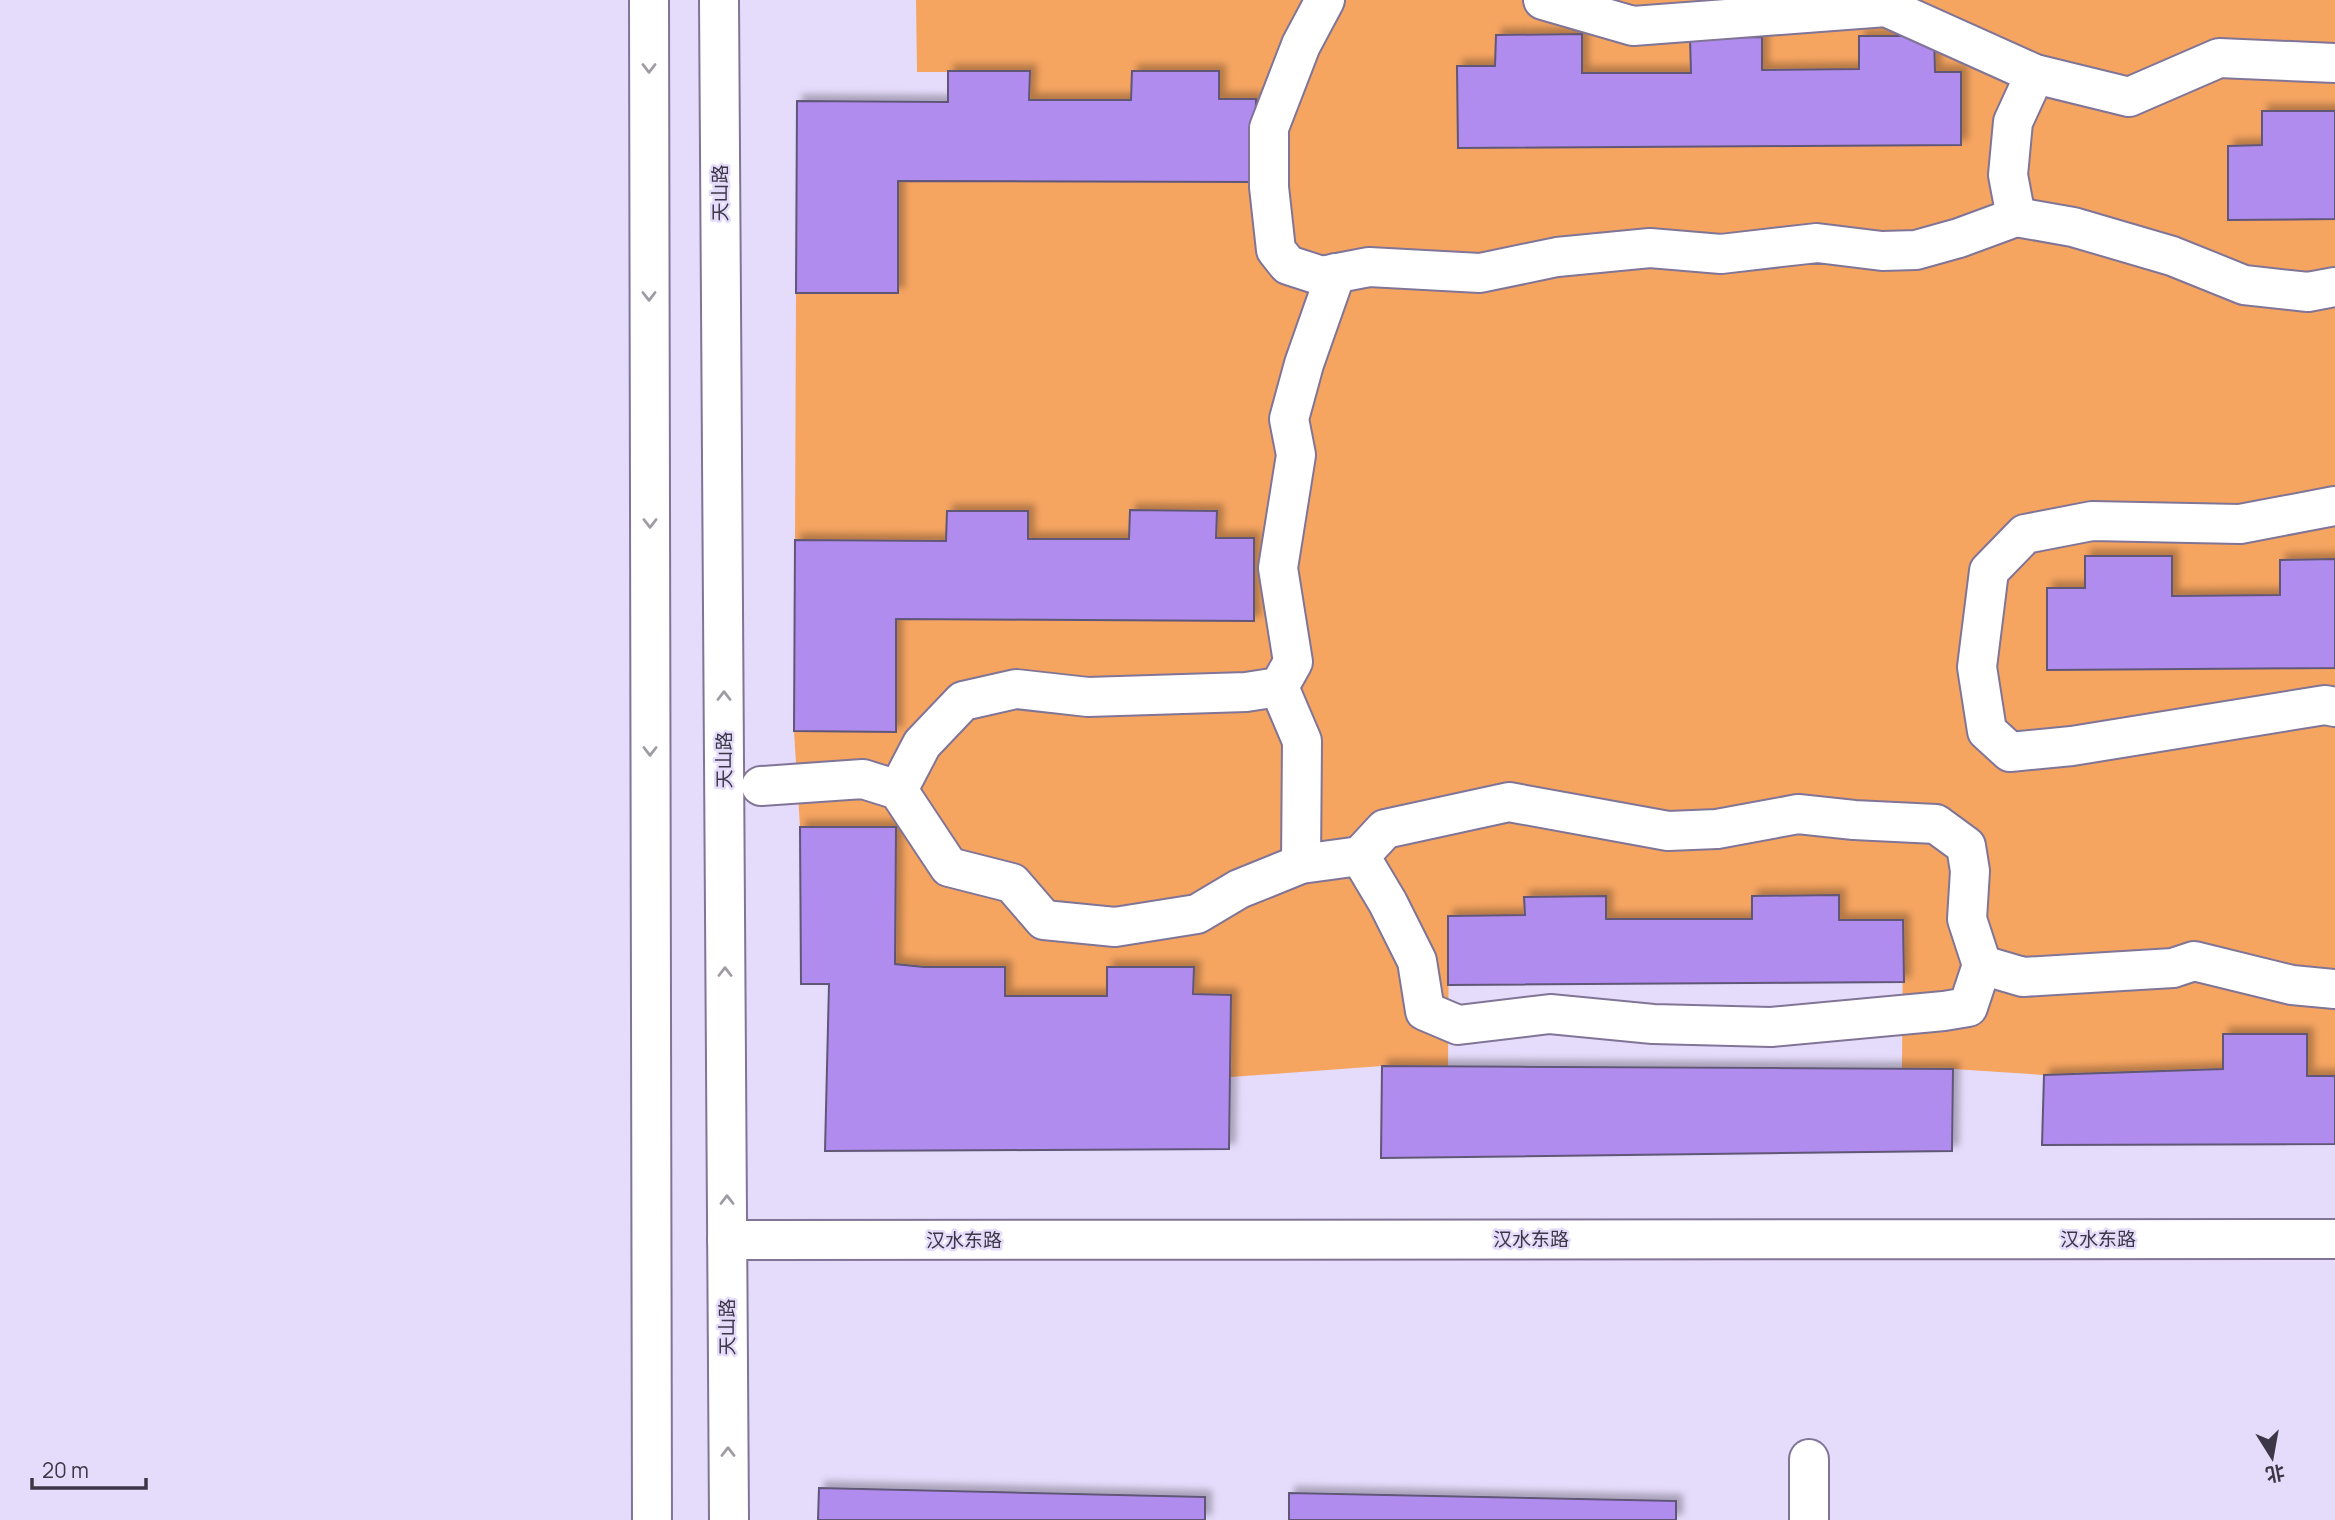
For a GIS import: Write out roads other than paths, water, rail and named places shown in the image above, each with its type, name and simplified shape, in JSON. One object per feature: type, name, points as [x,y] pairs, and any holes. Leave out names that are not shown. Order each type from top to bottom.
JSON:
[{"type":"street","points":[[649,0],[652,1520]]},
{"type":"street","name":"天山路","points":[[719,0],[729,1520]]},
{"type":"street","points":[[1325,0],[1301,45],[1269,128],[1269,187],[1276,250],[1288,265],[1322,276],[1369,267],[1480,273],[1557,257],[1650,248],[1721,254],[1817,243],[1882,251],[1916,250],[2016,217],[2073,226],[2172,256],[2244,285],[2308,292],[2335,287]]},
{"type":"street","points":[[1543,0],[1633,26],[1886,7],[2035,74],[2129,97],[2219,58],[2335,63]]},
{"type":"street","points":[[2016,217],[2008,175],[2013,122],[2035,74]]},
{"type":"street","points":[[1279,687],[1293,662],[1278,568],[1296,455],[1289,419],[1304,364],[1336,273]]},
{"type":"street","points":[[2335,506],[2240,524],[2092,521],[2025,534],[1989,571],[1977,667],[1986,731],[2010,752],[2073,746],[2325,705],[2335,708]]},
{"type":"street","points":[[898,790],[922,744],[963,701],[1016,689],[1088,697],[1246,692],[1279,687]]},
{"type":"street","points":[[1279,687],[1303,741],[1301,864]]},
{"type":"street","points":[[761,786],[863,779],[898,790],[949,867],[1012,883],[1044,920],[1115,927],[1197,914],[1239,889],[1301,864],[1360,856],[1385,829],[1509,802],[1668,831],[1717,830],[1798,814],[1936,824],[1966,846],[1970,871],[1967,919],[1983,965],[1968,1007],[1944,1011],[1772,1027],[1653,1024],[1550,1014],[1458,1025],[1425,1010],[1417,961],[1388,903],[1360,856]]},
{"type":"street","points":[[1983,965],[2023,977],[2173,968],[2194,961],[2292,985],[2335,989]]},
{"type":"street","name":"汉水东路","points":[[727,1240],[2335,1239]]},
{"type":"street","points":[[1809,1458],[1809,1520]]}]
